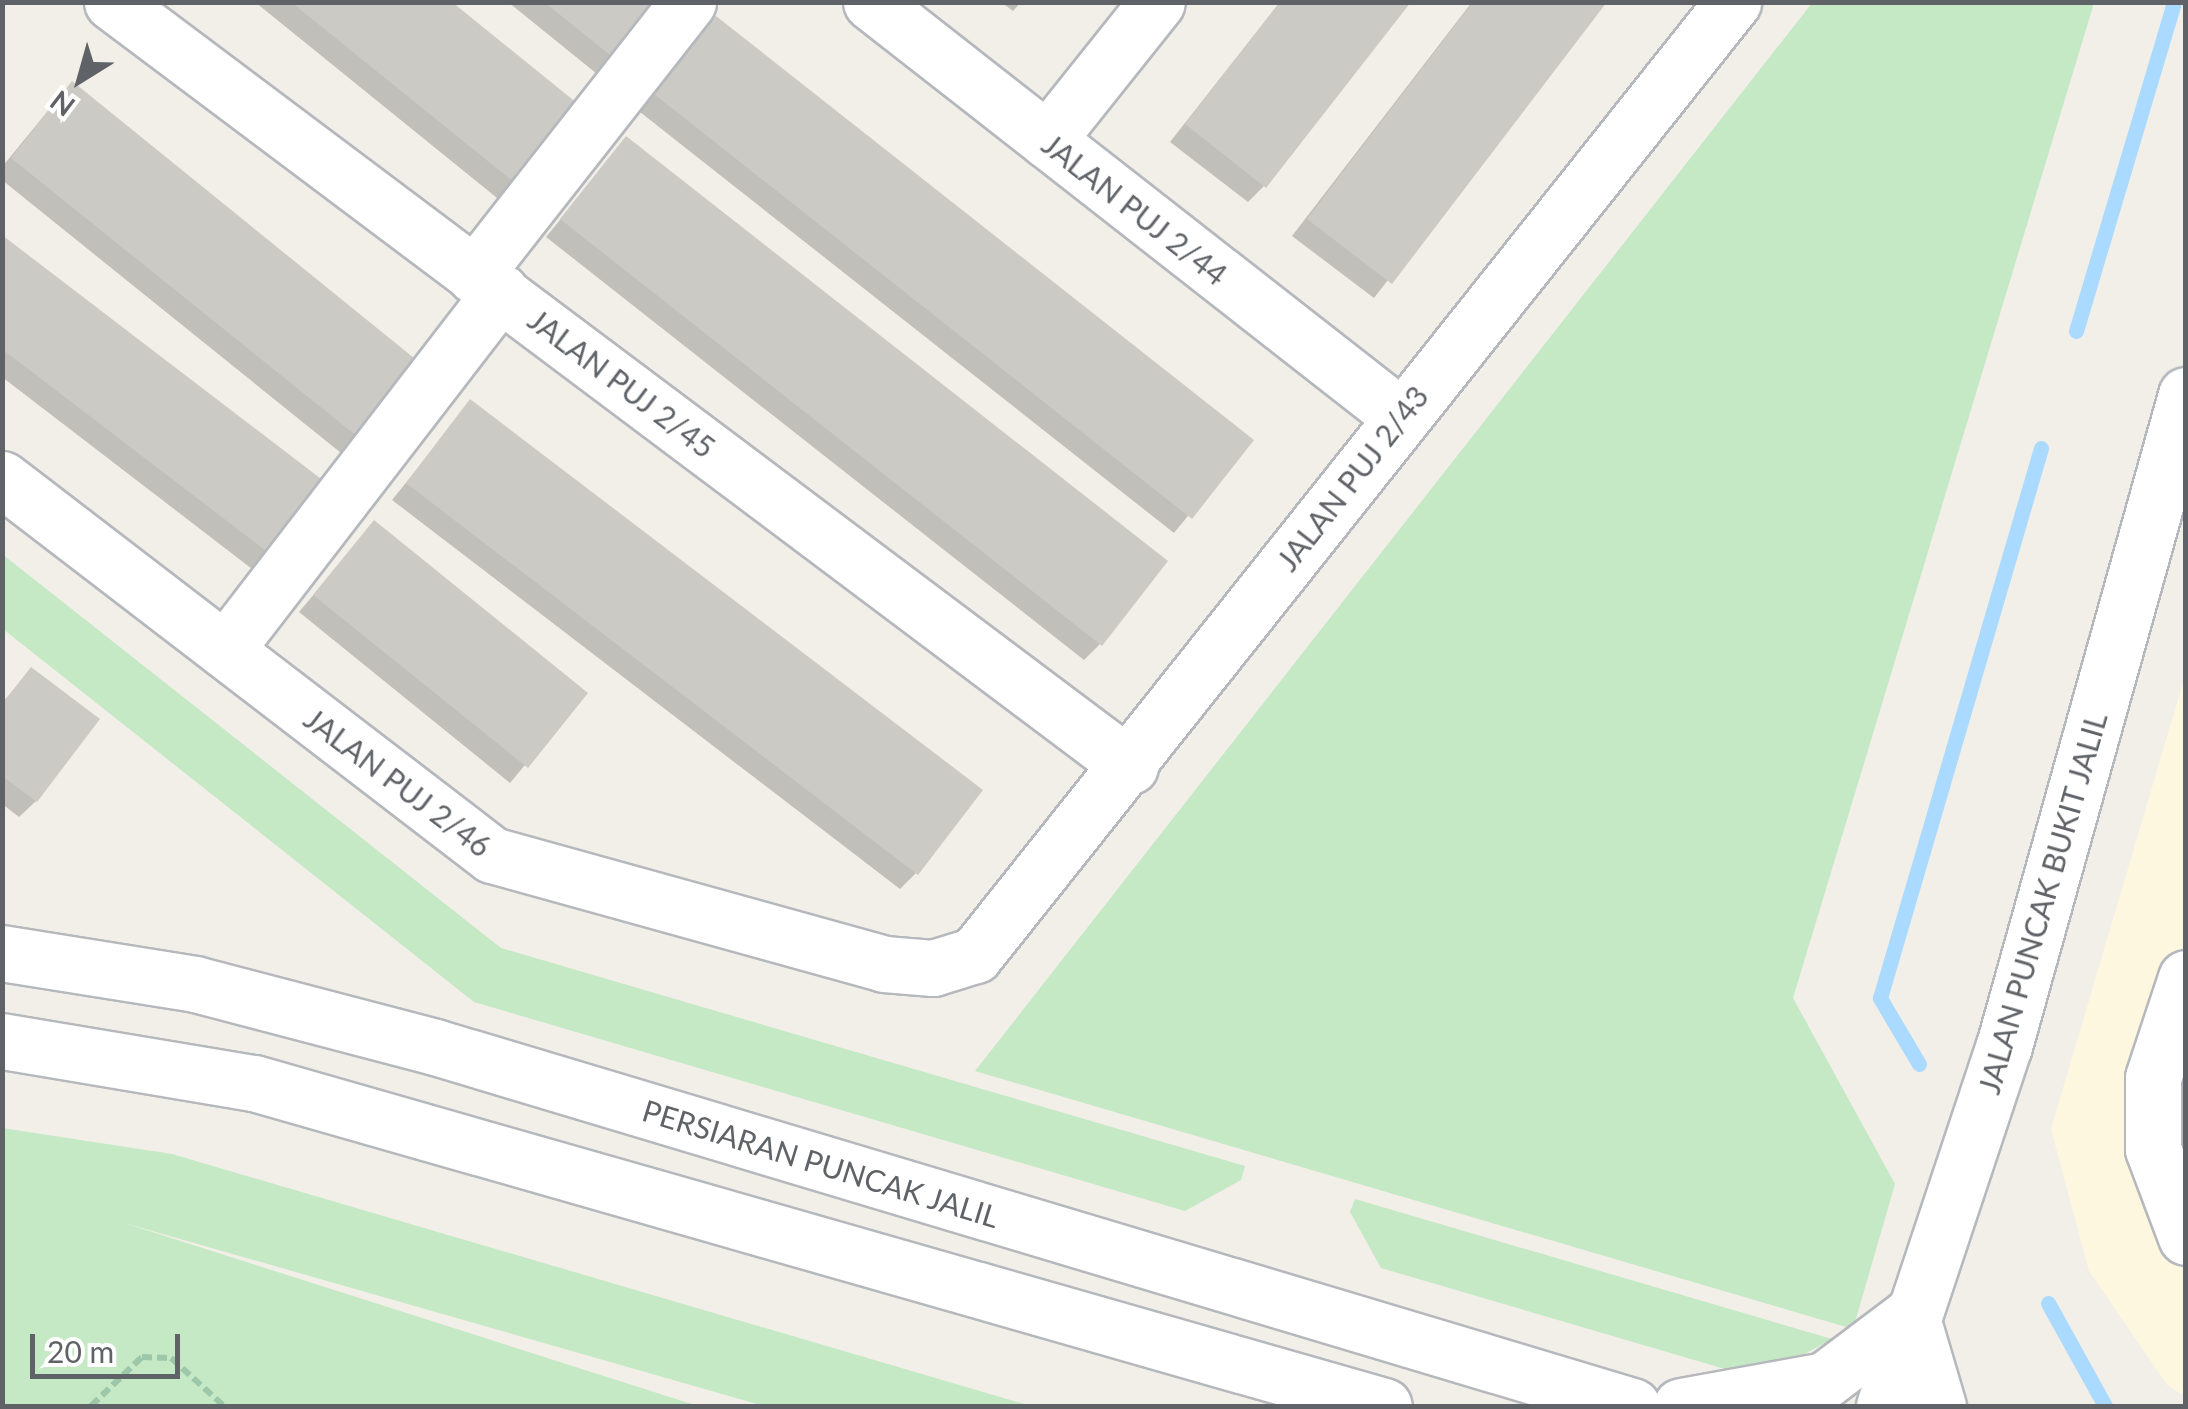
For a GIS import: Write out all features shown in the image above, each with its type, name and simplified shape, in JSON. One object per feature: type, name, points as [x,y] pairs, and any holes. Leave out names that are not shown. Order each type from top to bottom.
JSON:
[{"type":"street","name":"JALAN PUJ 2/45","points":[[112,2],[1130,766]]},
{"type":"street","points":[[225,650],[688,2]]},
{"type":"street","name":"JALAN PUJ 2/44","points":[[871,2],[1399,415]]},
{"type":"street","points":[[1047,140],[1157,2]]},
{"type":"street","name":"JALAN PUJ 2/43","points":[[975,955],[1130,766],[1399,415],[1733,2]]},
{"type":"street","name":"JALAN PUNCAK BUKIT JALIL","points":[[1884,1406],[1911,1315],[2004,1046],[2186,395]]},
{"type":"street","name":"JALAN PUJ 2/46","points":[[2,479],[492,855],[884,964],[933,968],[975,955]]},
{"type":"street","name":"PERSIARAN PUNCAK JALIL","points":[[2,953],[195,984],[435,1047],[1632,1406]]},
{"type":"street","points":[[2186,978],[2153,1078],[2153,1149],[2186,1236]]},
{"type":"street","points":[[2,1040],[254,1084],[1384,1406]]},
{"type":"street","points":[[1681,1406],[1825,1380],[1911,1315],[1938,1406]]},
{"type":"path","points":[[91,1406],[142,1358],[171,1358],[224,1406]]},
{"type":"shaded area","points":[[2185,676],[2185,1396],[2168,1386],[2089,1271],[2051,1129]]},
{"type":"green space","points":[[1812,3],[2094,3],[1793,998],[1895,1184],[1853,1329],[975,1071]]},
{"type":"green space","points":[[2,554],[501,948],[1245,1166],[1241,1180],[1185,1211],[474,1002],[3,629]]},
{"type":"green space","points":[[2,1128],[172,1154],[1031,1406],[764,1406],[121,1222],[698,1406],[3,1406]]},
{"type":"green space","points":[[1355,1199],[1832,1339],[1759,1379],[1381,1268],[1350,1212]]},
{"type":"building","points":[[291,2],[452,2],[583,108],[520,187]]},
{"type":"building","points":[[544,2],[668,2],[620,63]]},
{"type":"building","points":[[1280,2],[1411,2],[1266,188],[1185,124]]},
{"type":"building","points":[[1473,2],[1607,2],[1392,284],[1307,219]]},
{"type":"building","points":[[716,16],[1254,440],[1192,519],[654,94]]},
{"type":"building","points":[[72,81],[430,371],[369,446],[11,158]]},
{"type":"building","points":[[626,136],[1168,561],[1102,646],[560,219]]},
{"type":"building","points":[[2,235],[333,488],[278,560],[2,349]]},
{"type":"building","points":[[470,399],[983,790],[918,875],[406,483]]},
{"type":"building","points":[[374,520],[588,693],[528,768],[313,595]]},
{"type":"building","points":[[31,667],[100,719],[37,802],[2,776],[2,704]]},
{"type":"waterway","points":[[2076,331],[2174,2]]},
{"type":"waterway","points":[[1919,1064],[1880,998],[2041,448]]},
{"type":"waterway","points":[[2048,1303],[2105,1406]]}]
